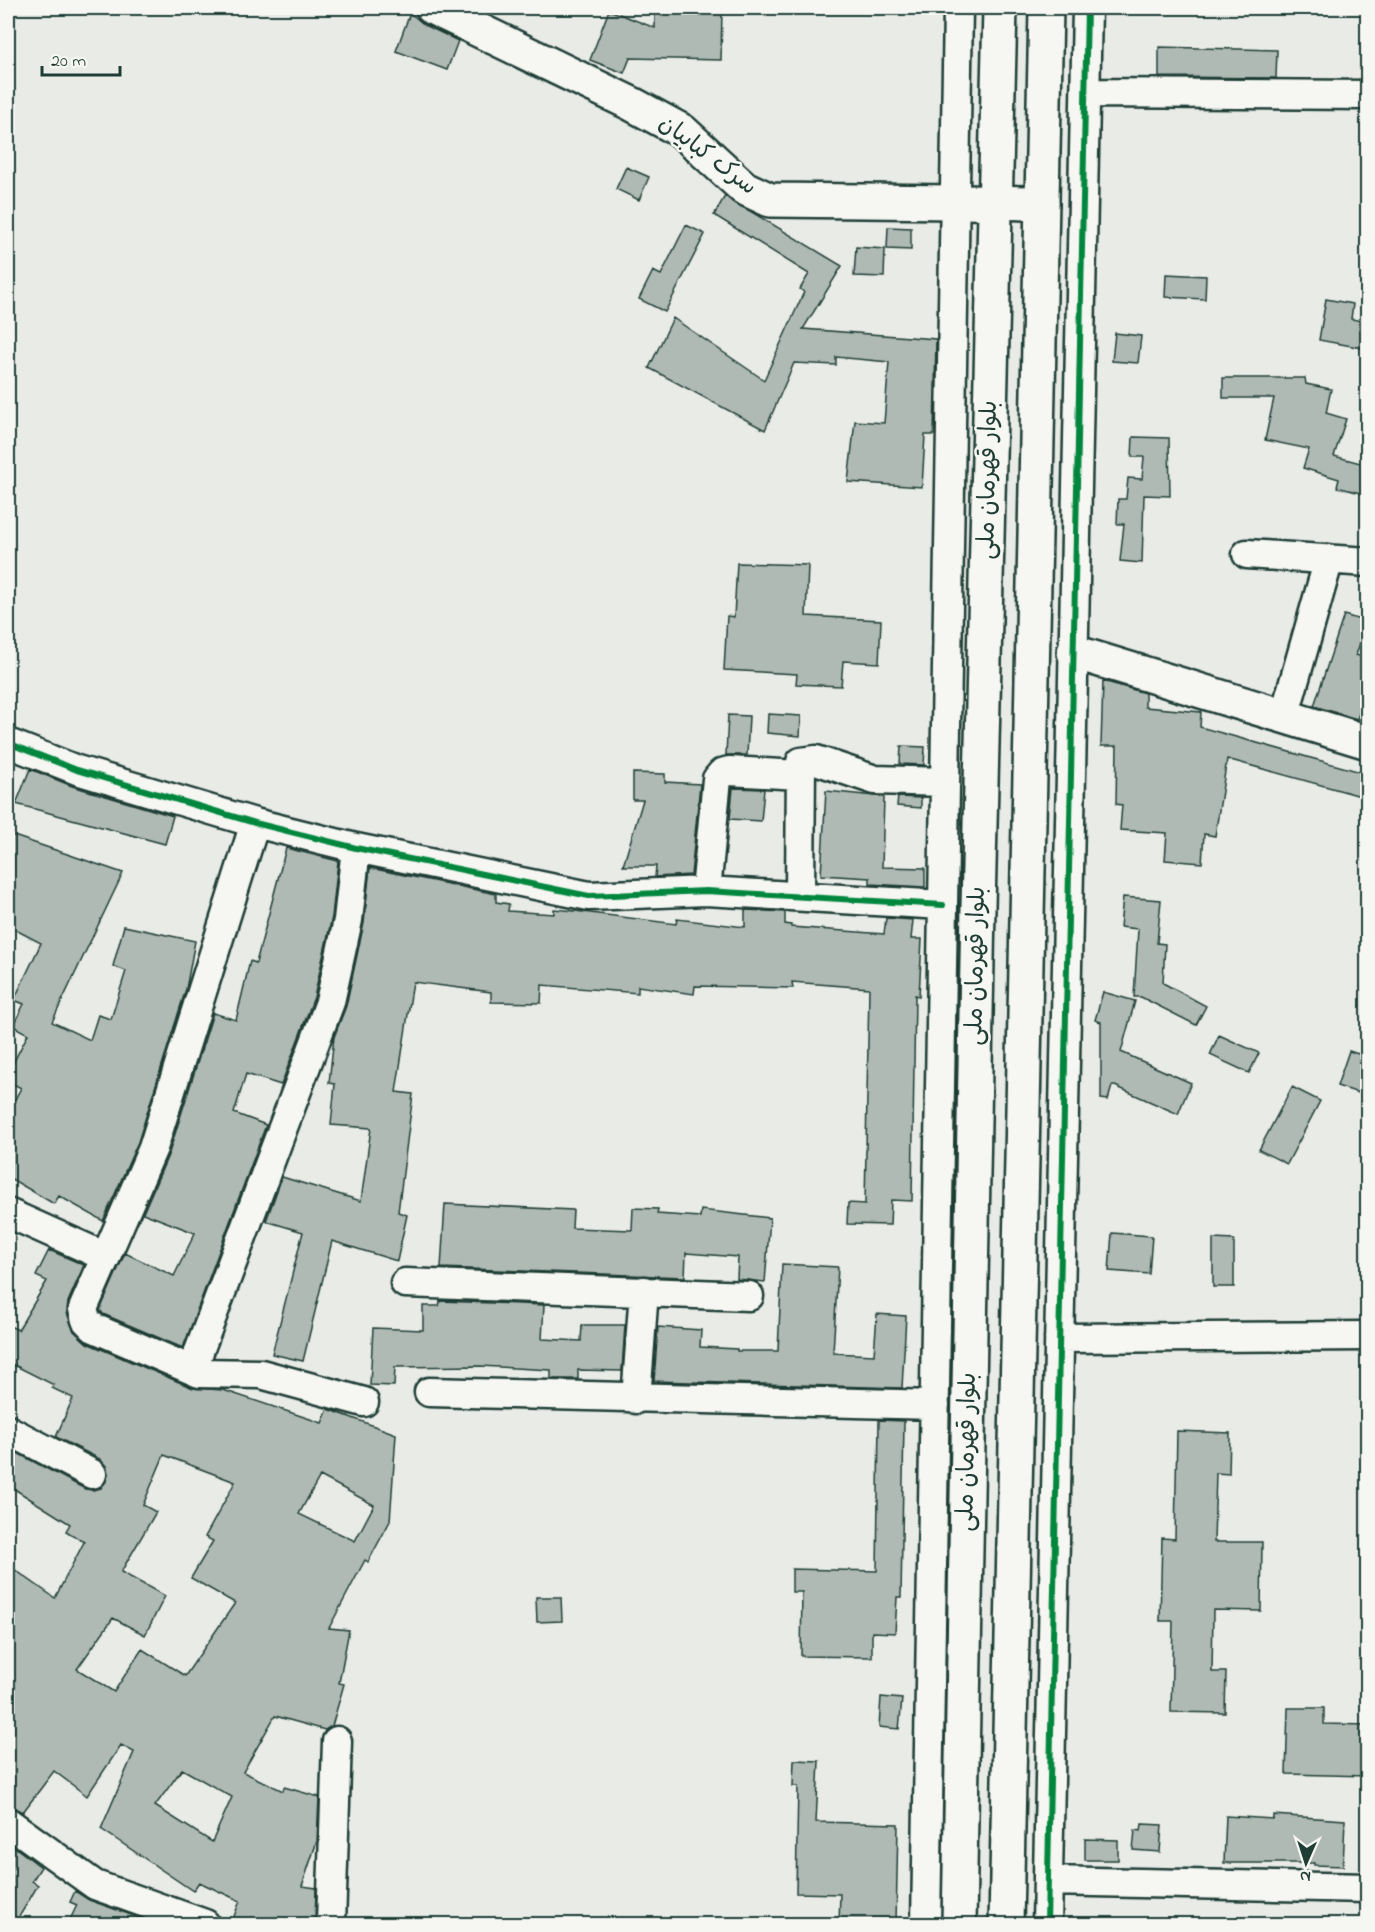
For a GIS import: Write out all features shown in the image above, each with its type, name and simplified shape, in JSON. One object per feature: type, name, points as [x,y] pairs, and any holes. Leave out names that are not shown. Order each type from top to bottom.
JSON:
[{"type":"main road","name":"سرک کبابیان","points":[[433,8],[632,104],[682,131],[744,188],[770,200],[1042,203]]},
{"type":"main road","name":"بلوار قهرمان ملی","points":[[959,1924],[978,919],[1000,8]]},
{"type":"main road","name":"بلوار قهرمان ملی","points":[[1006,1924],[1046,8]]},
{"type":"main road","points":[[1074,652],[1368,742]]},
{"type":"street","points":[[926,1924],[958,8]]},
{"type":"street","points":[[1047,1924],[1087,8]]},
{"type":"street","points":[[1086,93],[1368,95]]},
{"type":"street","points":[[1247,554],[1368,562]]},
{"type":"street","points":[[1284,717],[1329,559]]},
{"type":"street","points":[[8,743],[77,770],[255,823],[356,848],[589,896],[706,891],[943,905]]},
{"type":"street","points":[[800,895],[801,762],[808,759],[875,780],[945,782]]},
{"type":"street","points":[[706,891],[717,779],[729,771],[800,775]]},
{"type":"street","points":[[255,823],[153,1148],[83,1309],[86,1320],[94,1328],[192,1370],[210,1374],[261,1374],[364,1402]]},
{"type":"street","points":[[192,1370],[330,1002],[348,920],[356,848]]},
{"type":"street","points":[[8,1213],[106,1257]]},
{"type":"street","points":[[405,1283],[749,1296]]},
{"type":"street","points":[[636,1398],[644,1291]]},
{"type":"street","points":[[1059,1338],[1368,1336]]},
{"type":"street","points":[[429,1392],[935,1405]]},
{"type":"street","points":[[8,1430],[92,1474]]},
{"type":"street","points":[[331,1924],[337,1742]]},
{"type":"street","points":[[8,1822],[95,1885],[206,1924]]},
{"type":"street","points":[[1048,1881],[1368,1888]]},
{"type":"building","points":[[655,8],[722,8],[721,60],[630,58],[624,73],[590,60],[609,10],[655,28]]},
{"type":"building","points":[[410,13],[425,25],[458,41],[447,70],[396,51]]},
{"type":"building","points":[[1159,47],[1277,50],[1276,78],[1159,77]]},
{"type":"building","points":[[626,167],[649,177],[639,200],[616,189]]},
{"type":"building","points":[[725,196],[842,266],[803,329],[936,339],[934,435],[925,435],[922,487],[848,482],[855,421],[884,423],[889,362],[836,357],[836,365],[794,363],[765,430],[649,368],[673,318],[764,380],[804,292],[800,289],[809,274],[714,215]]},
{"type":"building","points":[[686,225],[705,234],[665,312],[639,299],[653,271],[661,275]]},
{"type":"building","points":[[888,227],[911,228],[911,250],[887,249]]},
{"type":"building","points":[[856,247],[885,249],[884,277],[854,276]]},
{"type":"building","points":[[1166,274],[1206,276],[1205,299],[1165,297]]},
{"type":"building","points":[[1326,299],[1353,304],[1351,319],[1368,322],[1368,349],[1319,340]]},
{"type":"building","points":[[1115,333],[1141,336],[1138,363],[1112,361]]},
{"type":"building","points":[[1223,378],[1305,378],[1306,384],[1331,389],[1326,413],[1346,419],[1334,456],[1368,465],[1368,495],[1337,487],[1339,479],[1303,468],[1309,449],[1265,440],[1274,398],[1223,398]]},
{"type":"building","points":[[1133,437],[1169,438],[1170,496],[1144,495],[1142,563],[1120,561],[1124,524],[1117,524],[1118,499],[1126,499],[1128,478],[1142,479],[1144,457],[1132,457]]},
{"type":"building","points":[[737,563],[808,565],[806,616],[881,620],[879,663],[843,661],[841,686],[796,684],[797,674],[724,670],[727,616],[734,617]]},
{"type":"building","points":[[1344,615],[1367,622],[1356,655],[1368,659],[1368,689],[1357,719],[1314,706]]},
{"type":"building","points":[[1103,681],[1145,693],[1145,707],[1201,712],[1200,727],[1368,774],[1368,798],[1227,759],[1215,836],[1204,834],[1202,863],[1165,860],[1167,833],[1120,830],[1122,805],[1116,804],[1117,746],[1101,746]]},
{"type":"building","points":[[768,714],[801,716],[800,736],[767,733]]},
{"type":"building","points":[[728,715],[749,716],[747,755],[726,755]]},
{"type":"building","points":[[901,746],[925,747],[924,765],[900,764]]},
{"type":"building","points":[[30,769],[72,786],[173,816],[165,844],[16,804]]},
{"type":"building","points":[[633,773],[665,774],[665,782],[700,784],[691,875],[655,877],[656,866],[623,866],[643,800],[633,800]]},
{"type":"building","points":[[733,788],[764,789],[761,821],[730,819]]},
{"type":"building","points":[[826,791],[884,797],[882,867],[925,868],[925,887],[870,884],[870,878],[821,875]]},
{"type":"building","points":[[898,797],[921,798],[921,808],[897,806]]},
{"type":"building","points":[[8,834],[123,873],[52,1022],[90,1040],[98,1015],[111,1019],[126,971],[113,966],[124,926],[195,941],[186,989],[138,1142],[103,1221],[59,1196],[54,1204],[8,1177],[8,1112],[21,1088],[8,1081],[8,1073],[28,1034],[13,1026],[24,1004],[14,1000],[41,943],[8,926]]},
{"type":"building","points":[[286,848],[338,861],[332,917],[314,997],[281,1085],[246,1074],[234,1113],[266,1125],[183,1348],[103,1314],[100,1310],[125,1253],[174,1276],[195,1233],[143,1213],[169,1153],[213,1013],[236,1020],[250,961],[256,963]]},
{"type":"building","points":[[370,868],[496,894],[496,902],[509,904],[508,911],[554,914],[554,909],[676,924],[677,919],[745,927],[745,910],[785,912],[785,924],[791,927],[884,934],[886,918],[913,920],[911,939],[922,939],[919,996],[915,995],[912,1201],[891,1200],[890,1225],[847,1224],[848,1203],[865,1204],[869,988],[792,982],[793,988],[695,986],[694,994],[638,986],[638,993],[542,985],[541,1003],[491,1002],[491,992],[413,982],[396,1092],[413,1094],[398,1212],[407,1215],[397,1261],[332,1241],[303,1361],[272,1354],[303,1232],[266,1221],[282,1177],[361,1201],[371,1128],[331,1125],[335,1084],[329,1083],[334,1037],[346,1006],[364,923]]},
{"type":"building","points":[[1123,897],[1161,900],[1157,943],[1165,944],[1163,983],[1206,1006],[1196,1025],[1141,997],[1134,997],[1138,929],[1120,927]]},
{"type":"building","points":[[1103,992],[1135,1001],[1121,1052],[1191,1083],[1178,1114],[1115,1086],[1112,1086],[1108,1100],[1101,1099],[1101,1022],[1095,1020]]},
{"type":"building","points":[[1219,1035],[1259,1053],[1249,1073],[1210,1055]]},
{"type":"building","points":[[1349,1051],[1368,1057],[1368,1096],[1337,1086]]},
{"type":"building","points":[[1292,1087],[1320,1101],[1287,1164],[1259,1150]]},
{"type":"building","points":[[445,1204],[573,1210],[572,1228],[632,1230],[633,1208],[658,1209],[657,1214],[700,1217],[701,1210],[770,1218],[765,1282],[737,1279],[738,1257],[686,1253],[685,1277],[441,1268]]},
{"type":"building","points":[[1112,1233],[1152,1236],[1149,1274],[1109,1271]]},
{"type":"building","points":[[1213,1239],[1234,1240],[1234,1287],[1213,1287]]},
{"type":"building","points":[[49,1250],[84,1265],[68,1302],[67,1313],[74,1331],[87,1343],[193,1388],[223,1390],[322,1423],[328,1409],[396,1434],[390,1521],[368,1562],[365,1560],[329,1628],[349,1630],[339,1683],[344,1684],[332,1726],[325,1730],[275,1716],[243,1772],[283,1791],[284,1787],[319,1797],[317,1841],[302,1886],[316,1888],[315,1924],[231,1924],[240,1901],[199,1882],[193,1891],[101,1829],[134,1752],[121,1745],[87,1796],[54,1771],[23,1812],[8,1806],[8,1565],[55,1598],[84,1542],[66,1531],[70,1524],[8,1485],[8,1448],[85,1489],[101,1488],[108,1474],[106,1466],[100,1459],[56,1437],[73,1398],[52,1388],[54,1385],[8,1362],[8,1325],[18,1330],[47,1281],[36,1276]],"holes":[[[164,1455],[235,1482],[205,1537],[213,1541],[191,1578],[235,1603],[185,1676],[142,1649],[114,1692],[77,1669],[113,1618],[145,1635],[165,1596],[121,1572],[156,1512],[143,1505]],[[320,1476],[374,1505],[355,1541],[299,1514]],[[182,1769],[232,1797],[212,1842],[155,1806]]]},
{"type":"building","points":[[782,1264],[838,1267],[833,1353],[874,1355],[877,1314],[906,1316],[902,1388],[654,1381],[658,1327],[701,1330],[700,1347],[737,1349],[737,1351],[778,1351]]},
{"type":"building","points":[[440,1301],[544,1305],[542,1339],[581,1341],[582,1325],[625,1325],[622,1371],[578,1370],[578,1379],[551,1379],[551,1370],[480,1366],[395,1367],[394,1386],[370,1385],[373,1328],[423,1330],[423,1306],[439,1306]]},
{"type":"building","points":[[879,1420],[904,1421],[901,1597],[897,1597],[895,1633],[872,1632],[872,1657],[801,1656],[802,1592],[792,1592],[792,1569],[877,1571]]},
{"type":"building","points":[[1177,1431],[1230,1433],[1229,1474],[1216,1473],[1214,1542],[1262,1542],[1261,1611],[1213,1610],[1212,1672],[1226,1672],[1225,1713],[1171,1712],[1173,1621],[1160,1621],[1162,1538],[1175,1539]]},
{"type":"building","points":[[536,1597],[561,1597],[562,1621],[537,1622]]},
{"type":"building","points":[[881,1697],[902,1699],[899,1729],[879,1727]]},
{"type":"building","points":[[1288,1708],[1324,1708],[1324,1724],[1368,1725],[1368,1776],[1286,1774]]},
{"type":"building","points":[[794,1760],[819,1761],[816,1822],[898,1824],[896,1924],[839,1924],[840,1894],[796,1893],[798,1786],[793,1786]]},
{"type":"building","points":[[1273,1815],[1345,1820],[1343,1866],[1314,1865],[1314,1863],[1224,1863],[1226,1816],[1273,1819]]},
{"type":"building","points":[[1142,1824],[1162,1825],[1160,1852],[1133,1850],[1135,1830],[1141,1831]]},
{"type":"building","points":[[1085,1839],[1118,1840],[1118,1860],[1085,1860]]},
{"type":"building","points":[[8,1842],[41,1867],[32,1881],[38,1885],[15,1924],[8,1924]]},
{"type":"building","points":[[75,1891],[89,1900],[157,1924],[68,1924],[77,1905],[70,1902]]},
{"type":"cycle path","points":[[1047,1924],[1087,8]]},
{"type":"cycle path","points":[[8,743],[77,770],[255,823],[356,848],[589,896],[706,891],[943,905]]}]
